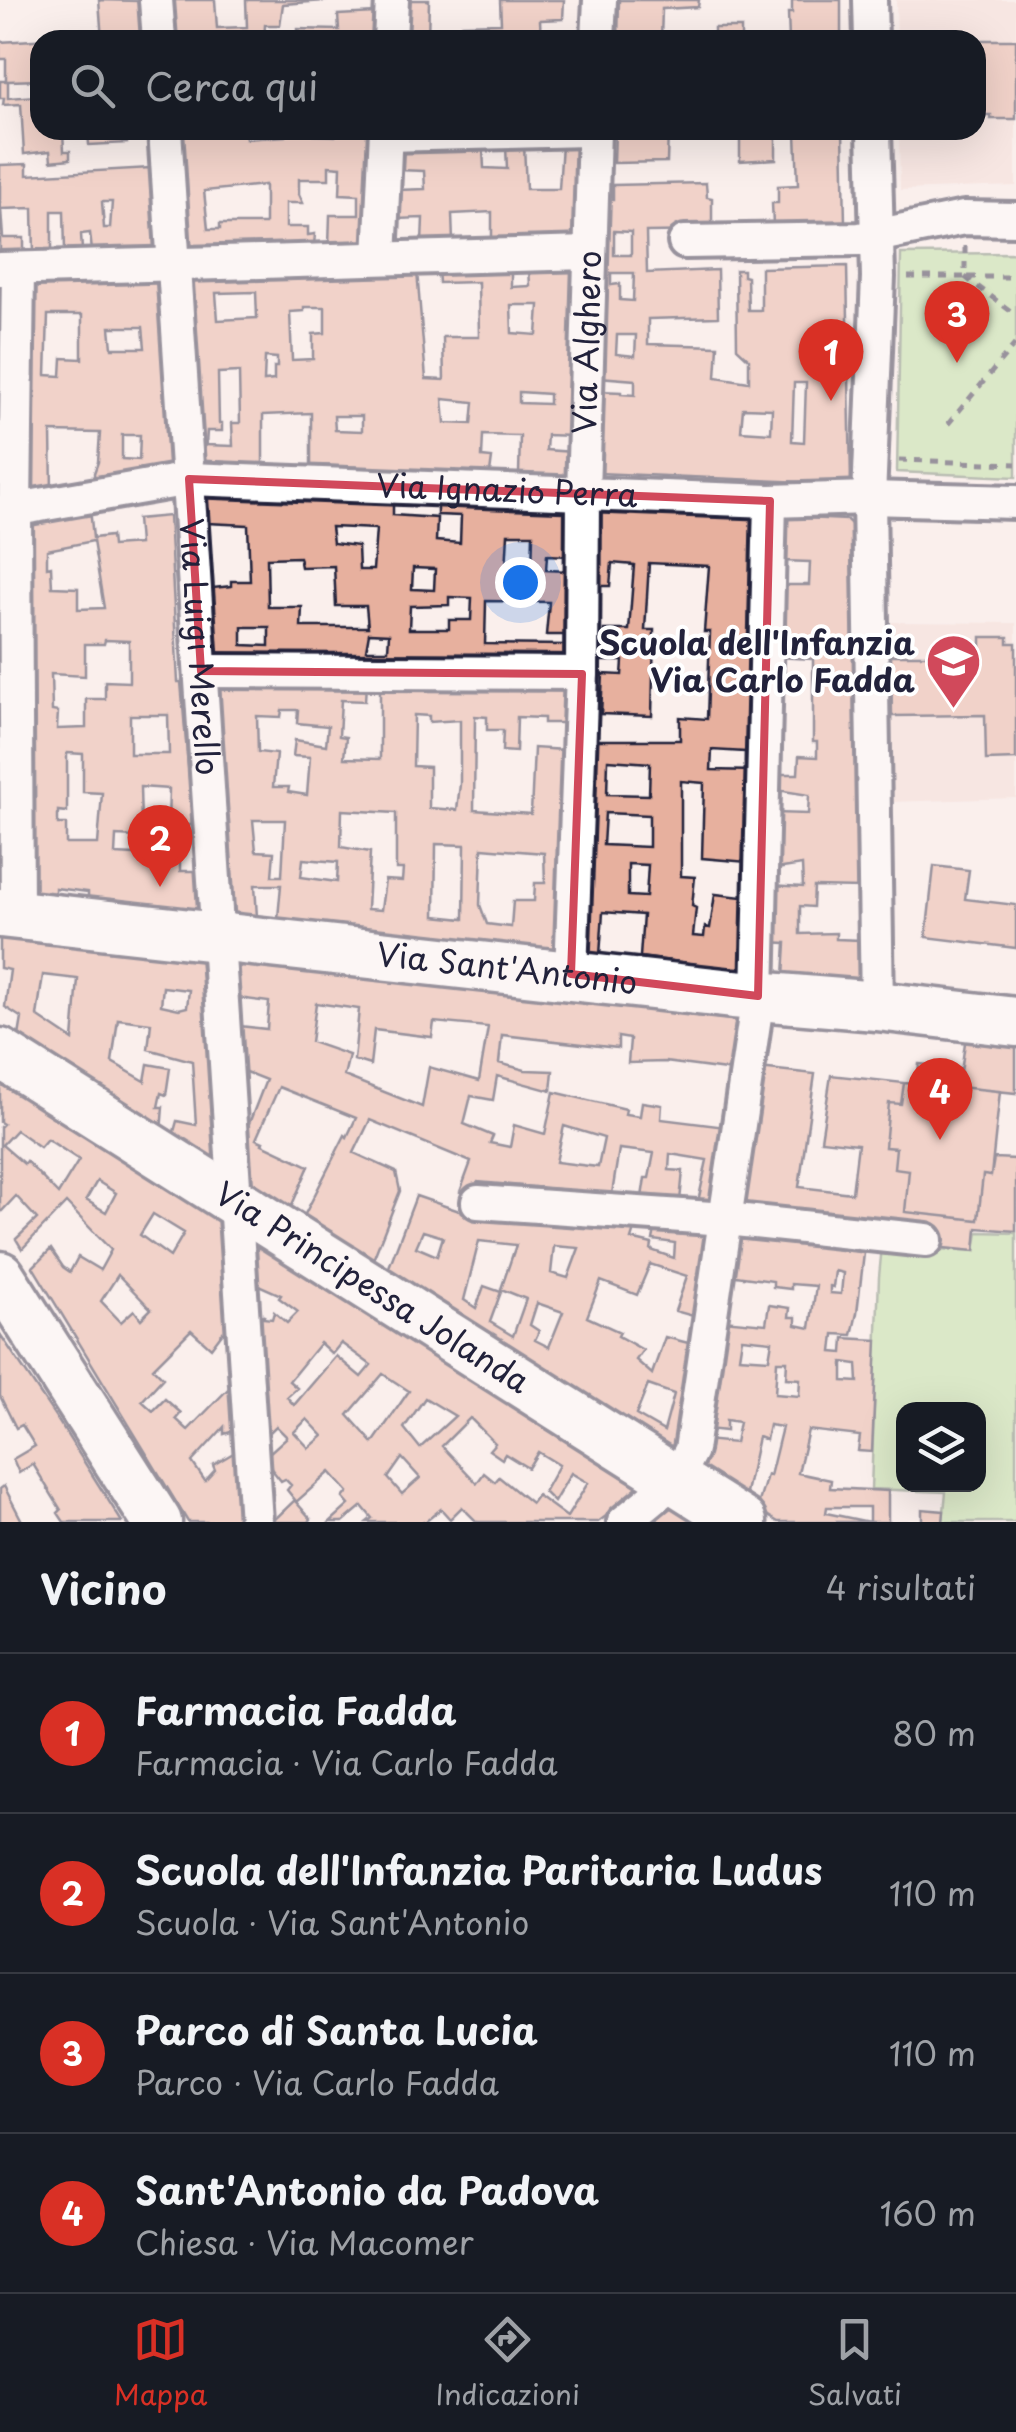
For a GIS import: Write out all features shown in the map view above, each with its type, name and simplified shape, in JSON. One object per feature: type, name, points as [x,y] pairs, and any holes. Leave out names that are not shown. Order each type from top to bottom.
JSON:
[{"type":"street","points":[[156,0],[158,30]]},
{"type":"street","points":[[390,30],[392,0]]},
{"type":"street","points":[[598,30],[600,0]]},
{"type":"street","points":[[870,0],[871,30]]},
{"type":"street","name":"Via Luigi Merello","points":[[166,140],[256,1522]]},
{"type":"street","points":[[380,258],[386,140]]},
{"type":"street","name":"Via Alghero","points":[[571,974],[582,674],[591,140]]},
{"type":"street","points":[[874,140],[878,277],[869,498],[878,1006]]},
{"type":"street","points":[[686,242],[860,238],[964,218],[1016,219]]},
{"type":"street","points":[[8,913],[9,269],[589,253]]},
{"type":"street","name":"Via Ignazio Perra","points":[[7,511],[190,479],[770,501],[869,498],[1016,502]]},
{"type":"street","points":[[624,1522],[676,1480],[690,1450],[758,996],[770,501]]},
{"type":"street","points":[[201,671],[582,674]]},
{"type":"street","name":"Via Sant'Antonio","points":[[8,913],[1016,1022]]},
{"type":"street","name":"Via Principessa Jolanda","points":[[0,1053],[742,1522]]},
{"type":"street","points":[[478,1202],[726,1219],[926,1240]]},
{"type":"street","points":[[0,1276],[157,1522]]},
{"type":"path","points":[[964,218],[965,277]]},
{"type":"path","points":[[878,277],[1016,277]]},
{"type":"path","points":[[965,277],[1016,314]]},
{"type":"path","points":[[948,424],[1016,343]]},
{"type":"path","points":[[870,458],[1016,464]]},
{"type":"highlighted area","points":[[189,479],[770,501],[758,996],[571,974],[582,674],[201,671]]},
{"type":"shaded area","points":[[896,0],[1016,0],[1016,186],[900,190],[899,140],[986,140],[986,30],[897,30]]},
{"type":"shaded area","name":"Scuola dell'Infanzia Via Carlo Fadda","points":[[892,622],[1016,623],[1016,798],[891,802]]},
{"type":"green space","points":[[1016,253],[1016,477],[897,472],[901,254]]},
{"type":"green space","points":[[978,1232],[1016,1233],[1016,1522],[943,1522],[946,1492],[986,1492],[986,1402],[896,1402],[896,1490],[871,1489],[882,1246],[975,1251]]},
{"type":"building","points":[[99,0],[138,1],[140,30],[101,30]]},
{"type":"building","points":[[171,0],[215,0],[217,28],[247,27],[246,0],[339,0],[283,4],[280,25],[265,25],[265,30],[173,30]]},
{"type":"building","points":[[402,0],[429,0],[428,30],[401,30]]},
{"type":"building","points":[[500,0],[564,0],[563,19],[540,20],[540,30],[462,30],[462,24],[501,23]]},
{"type":"building","points":[[619,0],[699,0],[698,7],[662,9],[661,30],[618,30]]},
{"type":"building","points":[[792,0],[841,0],[841,30],[789,30],[788,13],[792,13]]},
{"type":"building","points":[[375,13],[375,30],[339,30],[338,15]]},
{"type":"building","points":[[30,40],[30,80],[8,81],[8,98],[30,96],[30,140],[63,140],[64,151],[70,151],[70,159],[51,161],[50,151],[24,154],[21,104],[3,105],[4,98],[0,98],[0,81],[6,81],[6,59],[0,59],[0,42]]},
{"type":"building","points":[[986,40],[1016,40],[1016,119],[991,119],[991,115],[986,115]]},
{"type":"building","points":[[89,140],[127,140],[127,143],[89,145]]},
{"type":"building","points":[[181,140],[372,140],[369,246],[329,246],[330,215],[359,215],[359,195],[340,194],[341,167],[329,166],[329,179],[299,179],[303,203],[286,203],[286,227],[308,227],[308,235],[315,234],[314,245],[188,249]],"holes":[[[265,185],[265,224],[220,224],[220,229],[208,229],[204,191]]]},
{"type":"building","points":[[615,140],[668,140],[667,162],[614,163]]},
{"type":"building","points":[[740,140],[776,140],[776,159],[740,161]]},
{"type":"building","points":[[796,140],[843,140],[845,223],[773,225],[772,203],[778,203],[778,186],[798,185]]},
{"type":"building","points":[[562,144],[580,144],[576,239],[492,241],[492,212],[452,214],[453,242],[422,243],[423,218],[396,219],[397,190],[425,189],[424,171],[398,170],[398,151],[483,148],[484,168],[507,169],[506,146],[524,145],[526,189],[559,189]]},
{"type":"building","points":[[27,164],[27,175],[150,168],[155,249],[92,251],[90,233],[81,234],[82,250],[65,251],[64,211],[52,211],[52,252],[34,254],[33,208],[1,209],[3,238],[24,238],[24,253],[0,254],[0,165]],"holes":[[[102,202],[112,202],[110,228],[104,228]]]},
{"type":"building","points":[[706,183],[707,197],[712,198],[712,231],[646,232],[647,273],[717,270],[718,317],[648,319],[648,344],[718,346],[716,377],[749,382],[749,359],[737,348],[736,270],[743,270],[747,277],[748,310],[761,310],[761,268],[847,266],[851,484],[597,473],[599,391],[635,395],[635,380],[599,377],[603,200],[613,200],[613,185]],"holes":[[[614,231],[631,232],[631,255],[614,255]],[[611,273],[634,273],[633,301],[620,300],[620,284],[611,285]],[[617,335],[636,335],[635,356],[616,354]],[[794,383],[806,383],[804,442],[792,441]],[[743,408],[772,409],[771,433],[741,431]]]},
{"type":"building","points":[[576,266],[571,436],[547,435],[546,450],[572,452],[571,478],[519,474],[520,436],[483,435],[482,457],[492,458],[490,473],[311,465],[311,413],[263,415],[263,464],[202,461],[190,277],[417,271],[426,379],[444,380],[443,337],[479,337],[478,282],[439,283],[438,269],[511,268],[511,287],[530,286],[529,268]],"holes":[[[256,292],[257,318],[218,320],[216,293]],[[511,305],[539,305],[537,335],[512,333]],[[325,307],[325,333],[313,334],[313,359],[292,360],[290,312]],[[265,357],[277,358],[274,380],[264,381]],[[239,372],[240,423],[232,423],[233,446],[206,445],[207,431],[222,431],[218,373]],[[519,392],[549,394],[549,404],[519,403]],[[443,399],[474,402],[472,424],[445,423]],[[334,416],[362,416],[362,431],[335,430]]]},
{"type":"building","points":[[157,277],[170,468],[95,483],[100,433],[51,432],[52,492],[29,495],[31,280]],"holes":[[[48,315],[82,315],[82,359],[62,358],[61,376],[46,375]],[[110,327],[143,327],[145,348],[112,348]],[[122,435],[140,435],[139,460],[122,459]]]},
{"type":"building","points":[[205,488],[393,497],[393,515],[437,518],[436,541],[460,543],[461,516],[437,515],[437,498],[570,506],[568,556],[547,555],[546,570],[568,571],[567,635],[546,635],[549,602],[486,601],[485,644],[566,645],[564,660],[216,663],[212,588],[231,586],[231,581],[250,581],[248,525],[207,523]],"holes":[[[331,527],[376,529],[373,570],[359,570],[358,546],[333,543]],[[508,534],[533,534],[532,571],[506,570]],[[299,557],[301,567],[334,566],[336,606],[366,606],[368,627],[301,627],[302,607],[268,607],[267,558]],[[413,568],[435,569],[434,590],[412,589]],[[449,597],[472,598],[471,620],[449,620],[449,629],[409,629],[410,606],[449,605]],[[242,627],[269,627],[269,646],[242,645]],[[369,633],[389,634],[388,650],[366,650]]]},
{"type":"building","points":[[90,508],[93,538],[111,536],[112,546],[139,544],[137,519],[169,516],[178,682],[193,825],[178,825],[178,839],[116,836],[115,854],[180,857],[180,871],[196,871],[199,906],[195,909],[88,899],[88,892],[55,888],[55,896],[30,893],[31,519]],"holes":[[[93,541],[104,608],[78,609],[78,588],[52,587],[47,550]],[[105,640],[129,641],[129,682],[105,681],[105,699],[86,699],[86,728],[57,729],[58,712],[52,711],[51,674],[85,676],[85,644],[104,644]],[[130,715],[168,715],[169,754],[130,754]],[[67,753],[83,754],[83,792],[102,793],[98,844],[66,844],[66,824],[58,824],[58,811],[67,812]],[[140,787],[169,789],[168,824],[141,824]]]},
{"type":"building","points":[[597,509],[758,516],[755,763],[745,762],[745,752],[712,750],[711,770],[755,771],[747,862],[702,858],[704,783],[681,781],[681,876],[695,877],[693,936],[704,937],[705,927],[710,928],[715,894],[751,898],[749,971],[640,957],[643,915],[603,912],[600,955],[584,953],[591,740],[680,740],[680,717],[707,719],[710,632],[704,632],[709,566],[649,563],[645,630],[654,630],[652,716],[601,714],[603,674],[622,675],[623,661],[603,661],[604,630],[629,630],[634,565],[612,563],[610,586],[595,586]],"holes":[[[608,760],[650,763],[649,795],[607,794]],[[605,813],[649,815],[649,847],[603,845]],[[628,864],[648,865],[646,897],[628,896]]]},
{"type":"building","points":[[784,517],[847,520],[852,525],[861,888],[814,887],[813,907],[800,906],[800,934],[836,933],[836,939],[861,940],[861,984],[784,976],[786,943],[769,942],[772,885],[803,887],[802,865],[770,870],[775,813],[808,814],[809,795],[777,790],[778,774],[798,774],[799,756],[817,757],[817,742],[813,742],[813,659],[776,657],[781,585],[809,585],[810,562],[783,561]]},
{"type":"building","points":[[981,637],[1008,637],[1008,643],[1016,643],[1016,759],[986,760],[985,715],[892,716],[891,655],[964,655],[963,648],[981,648]]},
{"type":"building","points":[[216,683],[366,684],[365,701],[341,700],[339,736],[346,737],[344,758],[380,759],[380,684],[566,685],[565,723],[517,717],[516,752],[502,751],[503,730],[487,730],[487,717],[475,716],[474,810],[531,814],[534,748],[564,750],[558,950],[278,918],[281,885],[255,885],[257,917],[231,915]],"holes":[[[282,710],[298,710],[297,723],[328,726],[326,745],[295,740],[293,756],[310,757],[307,795],[288,792],[289,787],[273,787],[276,754],[258,752],[257,716],[281,717]],[[414,715],[429,716],[429,722],[460,720],[457,810],[429,808],[429,767],[413,766]],[[342,810],[396,813],[396,869],[403,869],[402,881],[385,880],[381,910],[367,909],[370,852],[341,847]],[[253,820],[285,820],[282,876],[272,876],[274,852],[256,851]],[[436,844],[465,845],[464,919],[435,916]],[[482,848],[544,853],[545,883],[535,883],[534,901],[513,901],[511,927],[487,924],[480,905]],[[303,859],[338,862],[337,882],[301,877]]]},
{"type":"building","points":[[934,866],[969,870],[965,899],[1016,905],[1016,948],[926,937]]},
{"type":"building","points":[[0,935],[205,958],[219,1170],[172,1139],[177,1121],[196,1125],[192,1061],[148,1049],[151,1023],[118,1019],[112,1062],[145,1081],[148,1064],[170,1068],[166,1095],[161,1093],[158,1107],[163,1107],[161,1132],[18,1042],[22,1018],[5,1007],[10,970],[0,968]],"holes":[[[43,975],[78,979],[73,1040],[37,1016]],[[163,987],[189,990],[187,1007],[161,1005]]]},
{"type":"building","points":[[244,963],[742,1021],[734,1071],[665,1062],[628,1063],[630,1039],[618,1037],[618,1048],[502,1035],[499,1063],[525,1070],[553,1071],[551,1091],[497,1076],[493,1100],[471,1096],[464,1124],[493,1136],[490,1143],[510,1147],[514,1125],[545,1134],[554,1092],[640,1116],[642,1102],[662,1105],[661,1119],[726,1127],[715,1205],[698,1202],[707,1160],[670,1154],[669,1170],[683,1171],[680,1201],[642,1197],[654,1153],[619,1149],[612,1194],[478,1182],[474,1199],[460,1192],[471,1162],[370,1120],[354,1153],[396,1172],[400,1191],[371,1265],[301,1222],[356,1118],[279,1087],[256,1139],[309,1166],[288,1214],[253,1191],[248,1126],[266,1080],[243,1071],[239,1026],[267,1029],[269,1002],[238,998],[235,971]],"holes":[[[316,1003],[359,1009],[354,1060],[370,1065],[374,1030],[432,1037],[434,1022],[488,1027],[479,1081],[429,1067],[422,1107],[344,1076],[349,1055],[311,1042]],[[564,1126],[604,1138],[598,1167],[556,1162]]]},
{"type":"building","points":[[966,1035],[1016,1040],[1016,1093],[959,1087]]},
{"type":"building","points":[[919,1064],[961,1068],[959,1087],[1000,1091],[991,1176],[983,1175],[978,1220],[905,1212],[909,1170],[894,1168],[896,1148],[885,1147],[889,1103],[901,1104],[904,1083],[917,1084]]},
{"type":"building","points":[[759,1068],[815,1074],[799,1187],[852,1193],[858,1144],[821,1140],[831,1075],[904,1083],[901,1104],[889,1103],[885,1147],[896,1148],[894,1168],[909,1170],[905,1212],[978,1220],[983,1175],[991,1176],[994,1158],[1016,1159],[1016,1231],[977,1228],[975,1251],[933,1247],[935,1224],[739,1205]]},
{"type":"building","points":[[0,1073],[221,1214],[228,1335],[223,1332],[211,1348],[191,1330],[153,1368],[163,1378],[142,1401],[153,1411],[165,1399],[181,1413],[176,1419],[188,1430],[230,1387],[234,1431],[224,1434],[224,1427],[192,1462],[205,1481],[215,1470],[213,1465],[235,1452],[239,1522],[188,1522],[33,1267],[51,1249],[70,1272],[78,1257],[100,1270],[111,1250],[66,1203],[22,1249],[16,1239],[37,1219],[16,1196],[0,1213]],"holes":[[[16,1130],[40,1147],[47,1139],[79,1160],[58,1194],[26,1161],[24,1164],[2,1145]],[[97,1181],[116,1193],[106,1212],[86,1200]],[[153,1214],[184,1233],[170,1257],[140,1235]],[[118,1275],[151,1309],[141,1319],[134,1310],[121,1322],[101,1301]]]},
{"type":"building","points":[[416,1196],[468,1214],[636,1223],[631,1239],[652,1244],[651,1250],[674,1258],[675,1243],[653,1240],[656,1224],[713,1229],[700,1318],[675,1311],[687,1276],[650,1264],[637,1295],[601,1281],[587,1317],[620,1332],[618,1336],[643,1350],[636,1360],[652,1374],[665,1337],[696,1345],[683,1442],[673,1456],[386,1275]],"holes":[[[423,1231],[443,1237],[437,1256],[416,1247]],[[479,1241],[516,1245],[501,1289],[526,1299],[513,1336],[490,1322],[501,1292],[484,1286],[476,1308],[464,1300]],[[554,1246],[579,1248],[568,1278],[551,1273]],[[537,1303],[563,1312],[549,1347],[535,1340],[539,1331],[530,1325]],[[648,1385],[674,1394],[664,1431],[636,1415]]]},
{"type":"building","points":[[734,1232],[865,1245],[852,1335],[834,1334],[832,1352],[843,1353],[844,1338],[877,1340],[872,1452],[858,1451],[860,1436],[808,1430],[798,1473],[831,1480],[830,1488],[888,1491],[888,1522],[869,1522],[778,1522],[757,1509],[782,1427],[769,1425],[766,1440],[758,1437],[744,1502],[700,1470],[705,1440],[735,1443],[739,1422],[726,1420],[726,1431],[707,1429],[723,1320],[766,1324],[769,1305],[790,1308],[789,1317],[796,1317],[796,1325],[810,1328],[816,1286],[773,1287],[773,1281],[728,1275]],"holes":[[[835,1271],[843,1273],[841,1294],[830,1293],[830,1286],[833,1287]],[[742,1338],[772,1341],[769,1359],[739,1357]],[[777,1361],[787,1361],[786,1378],[800,1379],[799,1396],[775,1394]],[[843,1362],[857,1364],[858,1382],[843,1381]],[[827,1507],[869,1507],[869,1522],[826,1513]]]},
{"type":"building","points":[[253,1237],[649,1484],[598,1522],[477,1522],[462,1507],[450,1519],[441,1509],[425,1522],[367,1522],[372,1518],[362,1506],[343,1522],[330,1522],[349,1505],[343,1498],[348,1492],[330,1472],[296,1502],[311,1519],[309,1522],[272,1522],[295,1500],[287,1490],[291,1485],[285,1479],[281,1481],[269,1466],[268,1454],[287,1437],[276,1426],[266,1436],[258,1314],[272,1319],[274,1312],[287,1323],[298,1312],[279,1298],[281,1295],[256,1284]],"holes":[[[320,1343],[332,1354],[341,1343],[371,1365],[361,1377],[336,1356],[294,1405],[287,1397],[297,1388],[289,1381]],[[383,1374],[409,1391],[373,1443],[348,1415]],[[425,1398],[455,1416],[420,1448],[404,1428]],[[470,1418],[495,1443],[489,1450],[502,1459],[505,1454],[528,1468],[538,1452],[559,1465],[544,1492],[554,1502],[571,1473],[588,1483],[567,1517],[537,1495],[531,1503],[499,1477],[495,1482],[484,1473],[477,1483],[442,1446]],[[307,1419],[323,1436],[309,1448],[294,1432]],[[402,1458],[420,1478],[402,1494],[388,1478]]]},
{"type":"building","points":[[0,1334],[122,1522],[64,1522],[58,1513],[61,1510],[33,1464],[19,1473],[13,1459],[35,1446],[22,1425],[16,1428],[0,1396]]},
{"type":"building","points":[[4,1486],[20,1522],[0,1522],[0,1489]]},
{"type":"building","points":[[671,1499],[699,1522],[640,1522]]},
{"type":"building","points":[[922,1509],[944,1511],[943,1522],[922,1522]]},
{"type":"place","name":"Parco di Santa Lucia","points":[[957,363]]},
{"type":"place","name":"Farmacia Fadda","points":[[831,401]]},
{"type":"place","name":"Scuola dell'Infanzia Via Carlo Fadda","points":[[954,711]]},
{"type":"place","name":"Scuola dell'Infanzia Paritaria Ludus","points":[[160,887]]},
{"type":"place","name":"Sant'Antonio da Padova","points":[[940,1140]]}]
